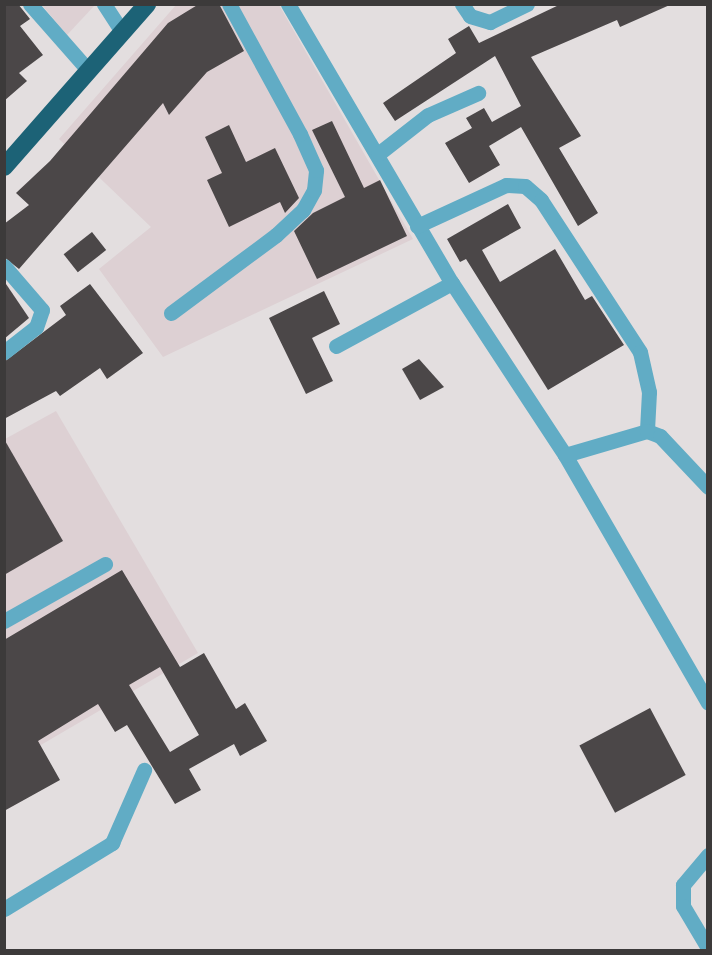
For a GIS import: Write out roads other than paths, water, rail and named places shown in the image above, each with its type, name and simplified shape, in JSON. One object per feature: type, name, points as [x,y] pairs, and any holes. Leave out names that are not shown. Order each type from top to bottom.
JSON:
[{"type":"highway","points":[[4,166],[147,4]]},
{"type":"street","points":[[30,4],[88,70]]},
{"type":"street","points":[[105,4],[122,32]]},
{"type":"street","points":[[171,314],[276,235],[314,190],[316,170],[300,134],[229,4]]},
{"type":"street","points":[[288,4],[452,283],[565,455],[708,703]]},
{"type":"street","points":[[462,4],[470,16],[490,22],[527,4]]},
{"type":"street","points":[[378,154],[428,115],[478,93]]},
{"type":"street","points":[[417,226],[507,185],[525,186],[541,200],[640,352],[649,392],[647,432]]},
{"type":"street","points":[[4,266],[42,310],[42,319],[4,352]]},
{"type":"street","points":[[336,346],[452,283]]},
{"type":"street","points":[[565,455],[647,432],[660,436],[707,485]]},
{"type":"street","points":[[4,621],[105,564]]},
{"type":"street","points":[[4,909],[112,843],[144,770]]},
{"type":"street","points":[[708,855],[684,885],[683,906],[708,948]]}]
